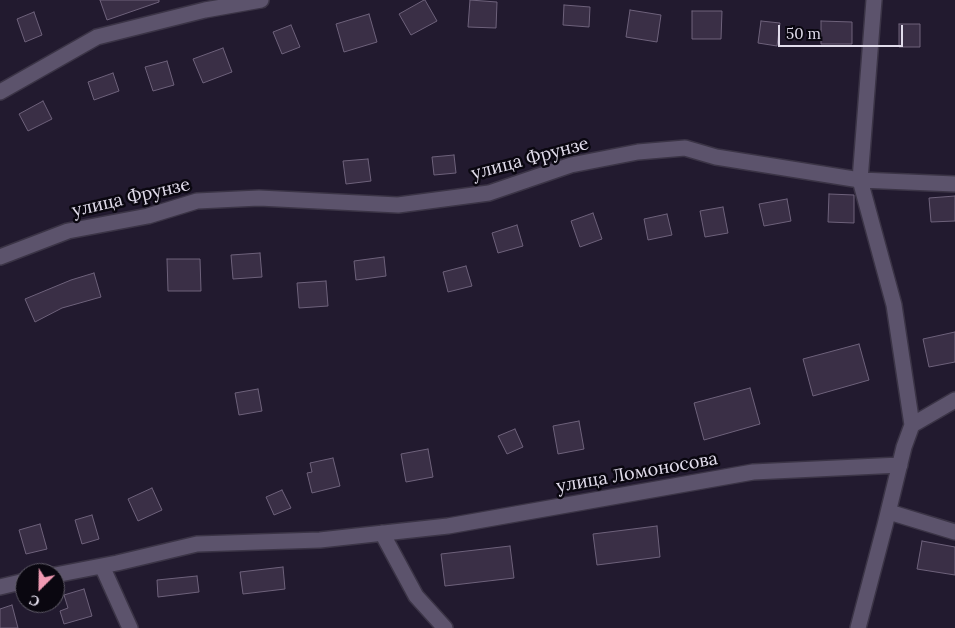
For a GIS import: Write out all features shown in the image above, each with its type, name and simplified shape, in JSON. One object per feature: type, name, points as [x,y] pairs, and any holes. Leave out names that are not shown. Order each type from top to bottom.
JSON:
[{"type":"street","points":[[0,92],[97,37],[205,10],[261,0]]},
{"type":"street","points":[[858,628],[912,425],[894,304],[860,180],[874,0]]},
{"type":"street","name":"улица Фрунзе","points":[[0,257],[68,231],[148,216],[196,201],[259,198],[398,205],[489,193],[571,165],[638,152],[685,148],[716,157],[860,180],[955,184]]},
{"type":"street","points":[[912,425],[955,400]]},
{"type":"street","name":"улица Ломоносова","points":[[65,573],[197,544],[320,540],[448,526],[753,472],[900,465]]},
{"type":"street","points":[[889,512],[955,532]]},
{"type":"street","points":[[382,533],[416,596],[445,628]]},
{"type":"street","points":[[102,566],[130,628]]},
{"type":"street","points":[[0,587],[15,583]]},
{"type":"building","points":[[100,0],[159,0],[159,2],[107,20]]},
{"type":"building","points":[[424,0],[437,21],[411,35],[399,14]]},
{"type":"building","points":[[470,0],[497,2],[496,28],[468,27]]},
{"type":"building","points":[[564,5],[590,7],[589,27],[563,25]]},
{"type":"building","points":[[630,10],[661,15],[657,42],[626,37]]},
{"type":"building","points":[[692,11],[722,11],[721,39],[692,39]]},
{"type":"building","points":[[34,12],[42,35],[25,42],[17,19]]},
{"type":"building","points":[[369,14],[377,42],[344,52],[336,24]]},
{"type":"building","points":[[761,21],[780,23],[777,46],[758,43]]},
{"type":"building","points":[[821,21],[852,22],[852,44],[821,44]]},
{"type":"building","points":[[899,24],[920,24],[920,47],[899,47]]},
{"type":"building","points":[[291,25],[300,47],[282,54],[273,32]]},
{"type":"building","points":[[223,48],[232,72],[203,83],[193,59]]},
{"type":"building","points":[[167,61],[174,85],[153,91],[145,67]]},
{"type":"building","points":[[113,73],[119,91],[94,100],[88,82]]},
{"type":"building","points":[[43,101],[52,119],[28,131],[19,114]]},
{"type":"building","points":[[454,155],[456,173],[434,175],[432,157]]},
{"type":"building","points":[[368,159],[371,181],[346,184],[343,161]]},
{"type":"building","points":[[829,194],[854,195],[854,223],[828,222]]},
{"type":"building","points":[[955,196],[955,221],[931,222],[929,198]]},
{"type":"building","points":[[787,199],[791,221],[764,226],[759,204]]},
{"type":"building","points":[[723,207],[728,233],[705,237],[700,211]]},
{"type":"building","points":[[593,213],[602,239],[580,247],[571,221]]},
{"type":"building","points":[[667,214],[672,235],[648,240],[644,219]]},
{"type":"building","points":[[517,225],[523,246],[498,253],[492,233]]},
{"type":"building","points":[[260,253],[262,277],[233,279],[231,255]]},
{"type":"building","points":[[384,257],[386,276],[356,280],[354,261]]},
{"type":"building","points":[[167,259],[200,259],[201,291],[168,291]]},
{"type":"building","points":[[466,266],[472,286],[448,292],[443,272]]},
{"type":"building","points":[[94,273],[101,297],[62,308],[35,322],[25,299],[71,280]]},
{"type":"building","points":[[326,281],[328,306],[299,308],[297,283]]},
{"type":"building","points":[[955,332],[955,362],[929,367],[923,339]]},
{"type":"building","points":[[859,344],[869,380],[813,396],[803,359]]},
{"type":"building","points":[[750,388],[760,424],[704,440],[694,403]]},
{"type":"building","points":[[258,389],[262,411],[239,415],[235,393]]},
{"type":"building","points":[[579,421],[584,449],[558,454],[553,426]]},
{"type":"building","points":[[515,429],[523,447],[507,454],[498,436]]},
{"type":"building","points":[[428,449],[433,477],[406,482],[401,454]]},
{"type":"building","points":[[333,458],[340,486],[312,493],[307,473],[312,472],[310,463]]},
{"type":"building","points":[[152,488],[162,510],[138,521],[128,499]]},
{"type":"building","points":[[282,490],[291,508],[274,515],[266,497]]},
{"type":"building","points":[[92,515],[99,539],[82,544],[75,520]]},
{"type":"building","points":[[40,524],[47,549],[26,554],[19,530]]},
{"type":"building","points":[[657,526],[660,557],[597,565],[593,534]]},
{"type":"building","points":[[922,541],[955,547],[955,575],[917,569]]},
{"type":"building","points":[[510,546],[514,578],[445,586],[441,554]]},
{"type":"building","points":[[283,567],[285,589],[243,594],[240,572]]},
{"type":"building","points":[[197,576],[199,592],[158,597],[157,580]]},
{"type":"building","points":[[84,589],[92,616],[64,624],[61,613],[65,613],[65,609],[68,608],[65,595]]},
{"type":"building","points":[[12,605],[18,628],[0,628],[0,609]]}]
